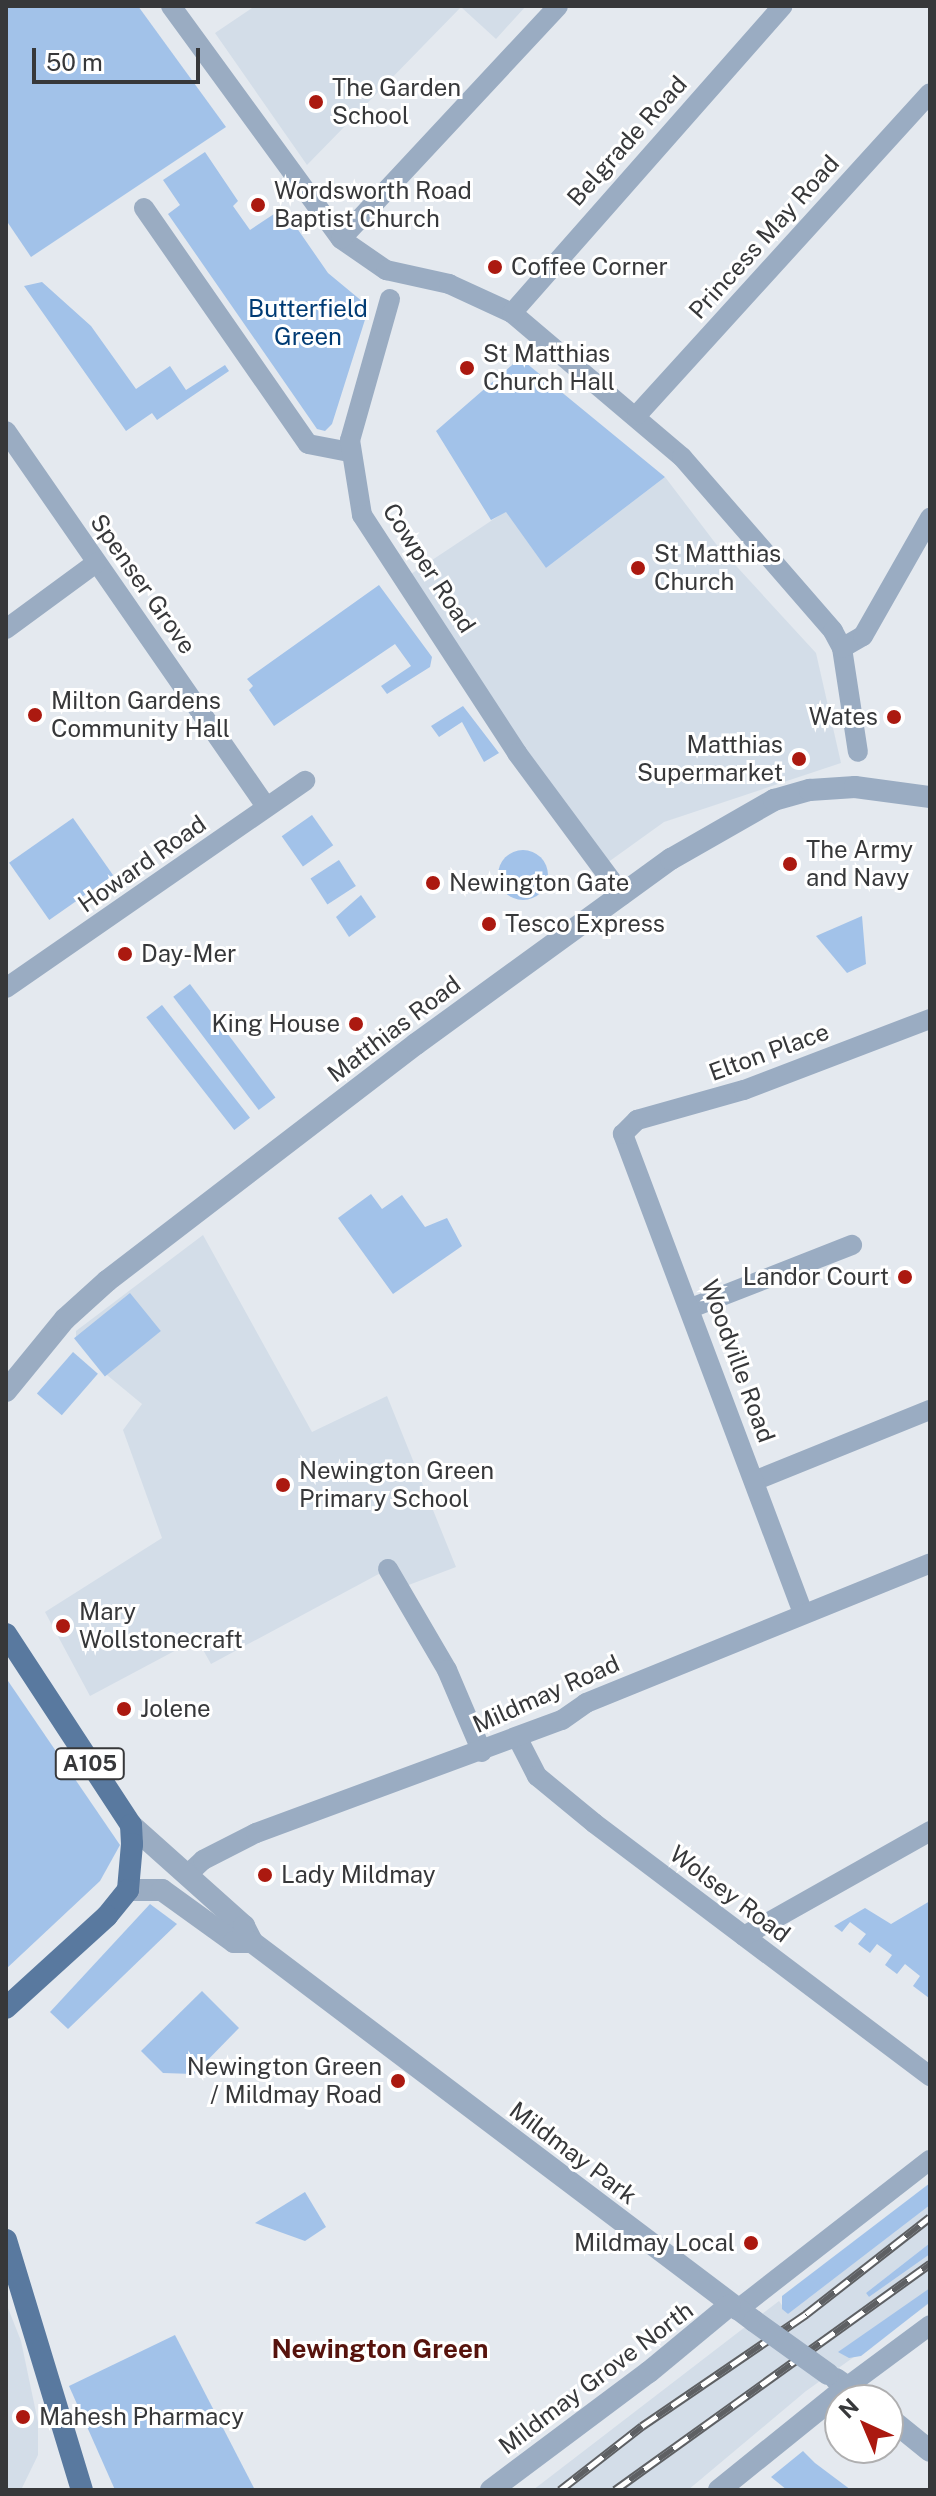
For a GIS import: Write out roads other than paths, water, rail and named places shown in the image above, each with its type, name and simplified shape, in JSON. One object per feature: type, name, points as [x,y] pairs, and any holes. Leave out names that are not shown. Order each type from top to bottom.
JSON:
[{"type":"main road","name":"A105","points":[[6,1634],[131,1825]]},
{"type":"main road","points":[[6,2008],[107,1916],[128,1890],[131,1825]]},
{"type":"main road","points":[[7,2247],[82,2490]]},
{"type":"street","points":[[171,6],[341,239],[386,270],[449,284],[512,313],[637,415],[701,479],[842,648],[858,752]]},
{"type":"street","points":[[341,239],[558,6]]},
{"type":"street","name":"Belgrade Road","points":[[512,313],[783,6]]},
{"type":"street","name":"Princess May Road","points":[[637,415],[930,93]]},
{"type":"street","points":[[144,208],[308,444],[350,452]]},
{"type":"street","name":"Cowper Road","points":[[390,299],[353,418],[350,452],[355,493],[368,529],[521,758],[622,895]]},
{"type":"street","name":"Spenser Grove","points":[[6,431],[266,806]]},
{"type":"street","points":[[842,648],[863,636],[930,518]]},
{"type":"street","points":[[6,629],[96,563]]},
{"type":"street","name":"Howard Road","points":[[6,988],[305,781]]},
{"type":"street","name":"Matthias Road","points":[[6,1391],[65,1319],[107,1281],[451,1017],[681,853],[774,800],[810,790],[862,788],[930,797]]},
{"type":"street","name":"Elton Place","points":[[625,1128],[637,1120],[744,1090],[930,1019]]},
{"type":"street","name":"Woodville Road","points":[[625,1128],[624,1139],[691,1308],[803,1613]]},
{"type":"street","points":[[691,1308],[852,1245]]},
{"type":"street","points":[[754,1481],[930,1410]]},
{"type":"street","name":"Mildmay Road","points":[[187,1875],[203,1860],[256,1833],[482,1752],[803,1613],[930,1563]]},
{"type":"street","points":[[388,1569],[447,1670],[482,1752]]},
{"type":"street","name":"Wolsey Road","points":[[517,1737],[537,1776],[930,2076]]},
{"type":"street","name":"Mildmay Park","points":[[131,1825],[244,1926],[252,1942],[741,2312],[845,2384]]},
{"type":"street","points":[[744,1936],[930,1831]]},
{"type":"street","name":"Mildmay Park","points":[[128,1890],[162,1890],[234,1942],[252,1942]]},
{"type":"street","name":"Mildmay Grove North","points":[[491,2490],[649,2372],[741,2312],[930,2160]]},
{"type":"street","points":[[851,2384],[930,2325]]},
{"type":"street","points":[[719,2490],[824,2405]]},
{"type":"street","points":[[904,2430],[930,2451]]},
{"type":"railway","points":[[560,2490],[642,2426],[806,2314],[930,2217]]},
{"type":"railway","points":[[615,2490],[930,2264]]},
{"type":"place","name":"The Garden School","points":[[316,102]]},
{"type":"place","name":"Wordsworth Road Baptist Church","points":[[258,205]]},
{"type":"place","name":"Coffee Corner","points":[[495,267]]},
{"type":"place","name":"St Matthias Church Hall","points":[[467,368]]},
{"type":"place","name":"St Matthias Church","points":[[638,568]]},
{"type":"place","name":"Milton Gardens Community Hall","points":[[35,715]]},
{"type":"place","name":"Wates","points":[[894,717]]},
{"type":"place","name":"Matthias Supermarket","points":[[799,759]]},
{"type":"place","name":"The Army and Navy","points":[[790,864]]},
{"type":"place","name":"Newington Gate","points":[[433,883]]},
{"type":"place","name":"Tesco Express","points":[[489,924]]},
{"type":"place","name":"Day-Mer","points":[[125,954]]},
{"type":"place","name":"King House","points":[[356,1024]]},
{"type":"place","name":"Landor Court","points":[[905,1277]]},
{"type":"place","name":"Newington Green Primary School","points":[[283,1485]]},
{"type":"place","name":"Mary Wollstonecraft","points":[[63,1626]]},
{"type":"place","name":"Jolene","points":[[124,1709]]},
{"type":"place","name":"Lady Mildmay","points":[[265,1875]]},
{"type":"place","name":"Newington Green / Mildmay Road","points":[[398,2081]]},
{"type":"place","name":"Mildmay Local","points":[[751,2243]]},
{"type":"place","name":"Mahesh Pharmacy","points":[[23,2417]]},
{"type":"district","name":"Newington Green","points":[[380,2349]]},
{"type":"park label","name":"Butterfield Green","points":[[308,323]]}]
